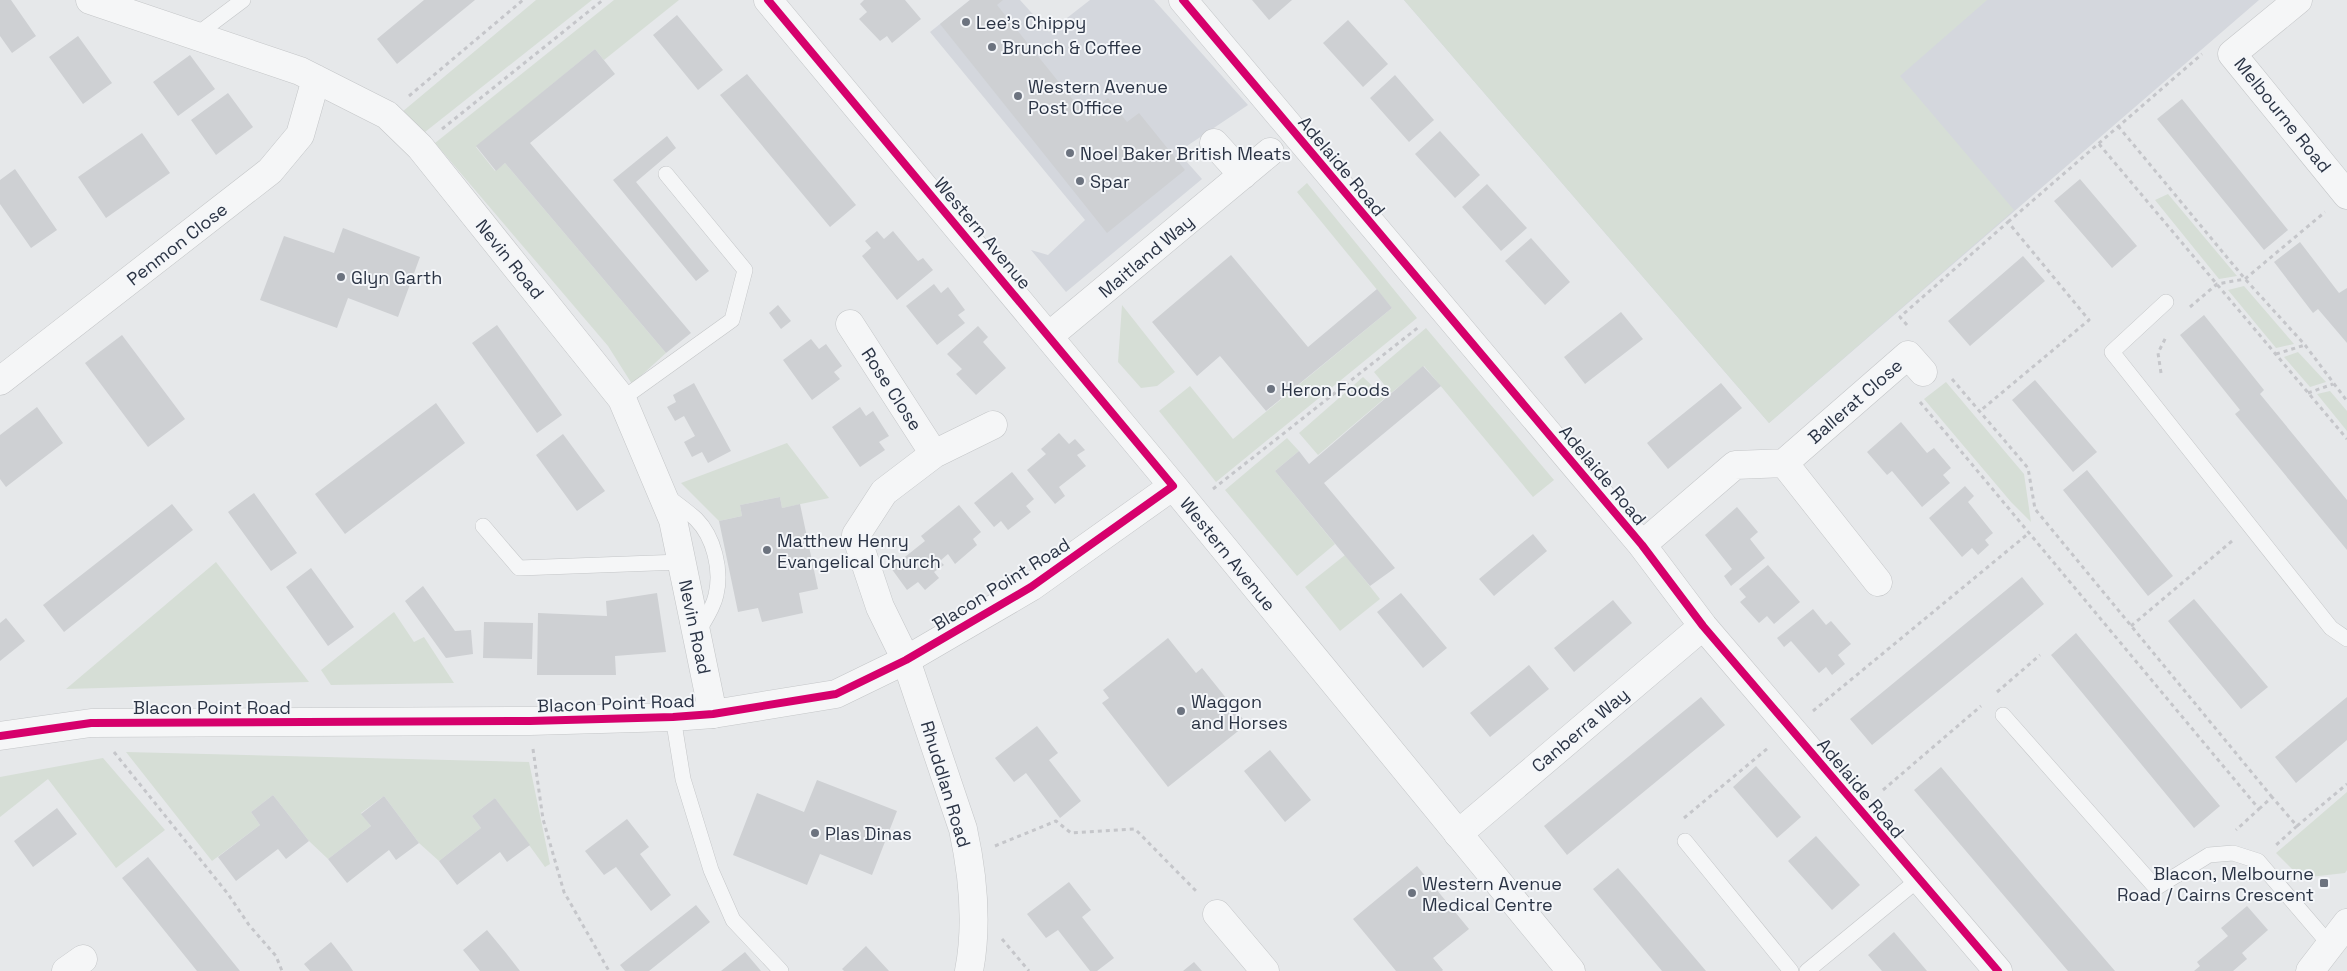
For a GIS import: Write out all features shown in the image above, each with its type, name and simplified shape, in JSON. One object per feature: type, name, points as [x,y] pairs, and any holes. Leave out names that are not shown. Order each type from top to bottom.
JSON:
[{"type":"street","name":"Nevin Road","points":[[90,0],[300,71],[386,116],[420,147],[622,399],[672,520],[714,714]]},
{"type":"street","name":"Western Avenue","points":[[768,0],[1173,486],[1570,971]]},
{"type":"street","name":"Adelaide Road","points":[[1183,0],[1642,545],[1703,626],[1998,971]]},
{"type":"street","name":"Melbourne Road","points":[[2298,0],[2232,54],[2347,194]]},
{"type":"street","name":"Penmon Close","points":[[0,381],[270,171],[300,135],[316,79]]},
{"type":"street","points":[[1214,143],[1243,175]]},
{"type":"street","name":"Maitland Way","points":[[1049,336],[1270,152]]},
{"type":"street","name":"Rose Close","points":[[850,324],[934,454]]},
{"type":"street","name":"Ballerat Close","points":[[1784,463],[1908,355],[1928,381]]},
{"type":"street","points":[[906,660],[880,607],[856,535],[884,492],[934,454],[993,425]]},
{"type":"street","points":[[1642,545],[1735,465],[1784,463],[1878,582]]},
{"type":"street","name":"Blacon Point Road","points":[[0,736],[91,723],[530,722],[672,717],[714,714],[836,694],[906,660],[1031,587],[1173,486]]},
{"type":"street","name":"Canberra Way","points":[[1458,834],[1703,626]]},
{"type":"street","name":"Rhuddlan Road","points":[[906,660],[963,829],[969,855],[974,940],[969,971]]},
{"type":"street","points":[[1217,914],[1265,971]]},
{"type":"street","points":[[2310,971],[2347,923]]},
{"type":"lane","points":[[194,36],[243,0]]},
{"type":"lane","points":[[622,399],[732,320],[745,270],[666,174]]},
{"type":"lane","points":[[2166,302],[2112,352],[2331,628],[2347,639]]},
{"type":"lane","points":[[661,492],[696,520],[710,540],[716,559],[716,594],[710,612],[697,634]]},
{"type":"lane","points":[[483,526],[519,568],[681,562]]},
{"type":"lane","points":[[2003,715],[2156,888],[2209,855],[2233,853],[2258,861],[2330,945]]},
{"type":"lane","points":[[672,717],[683,779],[711,870],[733,920],[780,971]]},
{"type":"lane","points":[[1685,841],[1791,971]]},
{"type":"lane","points":[[1807,971],[1919,879]]},
{"type":"path","points":[[386,116],[524,0]]},
{"type":"path","points":[[420,147],[604,0]]},
{"type":"path","points":[[1912,331],[1900,317],[2118,126],[2220,39],[2232,54]]},
{"type":"path","points":[[2118,126],[2245,280],[2305,345],[2347,401]]},
{"type":"path","points":[[2098,144],[2347,439]]},
{"type":"path","points":[[2188,308],[2217,284],[2245,280],[2347,194]]},
{"type":"path","points":[[1980,411],[2090,320],[2008,222]]},
{"type":"path","points":[[1190,508],[1442,308]]},
{"type":"path","points":[[2161,374],[2158,353],[2170,328]]},
{"type":"path","points":[[2276,354],[2305,345]]},
{"type":"path","points":[[1928,381],[1980,411],[2028,468],[2035,509],[2297,826]]},
{"type":"path","points":[[1928,381],[2029,533],[2259,809]]},
{"type":"path","points":[[2308,393],[2333,384]]},
{"type":"path","points":[[2131,626],[2249,526]]},
{"type":"path","points":[[1685,841],[1673,827],[2029,533]]},
{"type":"path","points":[[1995,694],[2040,655]]},
{"type":"path","points":[[1860,810],[1987,700]]},
{"type":"path","points":[[530,722],[543,819],[564,892],[609,971]]},
{"type":"path","points":[[91,723],[228,894],[249,925],[276,956],[282,971]]},
{"type":"path","points":[[2258,861],[2347,784]]},
{"type":"path","points":[[2209,855],[2272,797]]},
{"type":"path","points":[[969,855],[1056,821],[1071,833],[1135,829],[1217,914]]},
{"type":"shaded area","points":[[536,0],[592,0],[425,132],[402,112]]},
{"type":"shaded area","points":[[614,0],[679,0],[604,60],[595,49],[476,147],[495,171],[505,163],[666,353],[632,384],[608,346],[435,143]]},
{"type":"shaded area","points":[[970,0],[1020,0],[1049,32],[1090,0],[1154,0],[1248,105],[1178,152],[1202,179],[1066,292],[1031,250],[1048,255],[1085,220],[930,32]]},
{"type":"shaded area","points":[[1404,0],[2259,0],[1769,423]]},
{"type":"shaded area","points":[[1404,0],[1987,0],[1900,76],[2014,210],[1769,423]]},
{"type":"shaded area","points":[[1307,183],[1417,318],[1216,482],[1159,411],[1190,386],[1233,439],[1392,308],[1297,192]]},
{"type":"shaded area","points":[[2168,194],[2237,276],[2219,279],[2155,200]]},
{"type":"shaded area","points":[[2244,286],[2294,344],[2276,348],[2228,290]]},
{"type":"shaded area","points":[[1122,305],[1175,372],[1157,386],[1141,388],[1118,362]]},
{"type":"shaded area","points":[[1426,328],[1554,480],[1533,497],[1424,366],[1391,393],[1374,372]]},
{"type":"shaded area","points":[[2298,352],[2326,382],[2310,387],[2284,357]]},
{"type":"shaded area","points":[[1363,377],[1385,398],[1318,455],[1299,433]]},
{"type":"shaded area","points":[[1946,382],[2024,474],[2031,522],[2011,502],[1924,399]]},
{"type":"shaded area","points":[[2330,391],[2347,411],[2347,431],[2317,394]]},
{"type":"shaded area","points":[[1287,438],[1299,451],[1275,471],[1335,544],[1297,576],[1225,490]]},
{"type":"shaded area","points":[[787,443],[829,498],[782,508],[780,497],[740,505],[742,516],[719,521],[681,483]]},
{"type":"shaded area","points":[[1345,555],[1380,599],[1340,631],[1305,587]]},
{"type":"shaded area","points":[[216,562],[309,682],[66,689]]},
{"type":"shaded area","points":[[394,612],[414,642],[424,637],[454,683],[331,685],[321,670]]},
{"type":"shaded area","points":[[126,752],[529,762],[550,864],[545,867],[495,798],[472,816],[481,828],[439,861],[419,843],[384,796],[361,813],[371,826],[328,859],[309,841],[273,795],[251,812],[260,825],[212,861]]},
{"type":"shaded area","points":[[103,758],[165,830],[116,868],[48,779],[0,817],[0,777]]},
{"type":"shaded area","points":[[2347,792],[2347,870],[2345,873],[2301,878],[2276,853]]},
{"type":"building","points":[[0,0],[11,0],[36,36],[12,53],[0,36]]},
{"type":"building","points":[[424,0],[475,0],[397,64],[377,39]]},
{"type":"building","points":[[864,0],[905,0],[921,19],[892,43],[887,36],[880,41],[859,19],[867,12],[860,4]]},
{"type":"building","points":[[970,0],[1003,0],[997,5],[1086,116],[1108,98],[1127,122],[1139,113],[1185,170],[1107,233],[940,24]]},
{"type":"building","points":[[1252,0],[1292,0],[1269,20]]},
{"type":"building","points":[[677,15],[723,70],[698,90],[653,35]]},
{"type":"building","points":[[1348,20],[1388,64],[1363,87],[1323,43]]},
{"type":"building","points":[[78,36],[112,83],[83,104],[49,57]]},
{"type":"building","points":[[595,49],[615,74],[530,143],[691,333],[666,353],[505,163],[496,171],[476,146]]},
{"type":"building","points":[[190,55],[215,89],[178,116],[153,82]]},
{"type":"building","points":[[747,74],[856,205],[830,227],[720,95]]},
{"type":"building","points":[[1395,75],[1434,120],[1409,142],[1370,98]]},
{"type":"building","points":[[228,93],[253,127],[216,155],[191,120]]},
{"type":"building","points":[[2182,99],[2288,230],[2264,250],[2157,119]]},
{"type":"building","points":[[1440,131],[1480,175],[1455,198],[1415,154]]},
{"type":"building","points":[[142,133],[170,173],[106,218],[78,177]]},
{"type":"building","points":[[667,136],[676,148],[636,182],[709,271],[696,281],[613,180]]},
{"type":"building","points":[[15,169],[57,230],[31,248],[0,204],[0,180]]},
{"type":"building","points":[[2080,179],[2137,246],[2112,268],[2054,201]]},
{"type":"building","points":[[1487,184],[1527,228],[1501,251],[1462,207]]},
{"type":"building","name":"Glyn Garth","points":[[343,228],[420,257],[398,317],[348,298],[337,328],[260,300],[284,236],[334,253]]},
{"type":"building","points":[[877,231],[884,239],[893,231],[918,261],[923,258],[933,270],[897,300],[862,256],[871,248],[865,241]]},
{"type":"building","points":[[1531,238],[1570,282],[1545,305],[1505,261]]},
{"type":"building","points":[[2300,242],[2339,293],[2347,288],[2347,343],[2318,309],[2313,313],[2274,262]]},
{"type":"building","points":[[1231,255],[1308,347],[1377,289],[1392,308],[1266,411],[1220,356],[1197,376],[1152,322]]},
{"type":"building","points":[[2023,256],[2045,281],[1970,346],[1948,321]]},
{"type":"building","points":[[934,284],[941,293],[948,287],[965,310],[958,315],[965,323],[937,345],[906,306]]},
{"type":"building","points":[[778,305],[791,321],[781,329],[769,313]]},
{"type":"building","points":[[1621,312],[1643,339],[1585,384],[1564,357]]},
{"type":"building","points":[[2204,315],[2264,390],[2260,394],[2347,500],[2347,550],[2235,414],[2240,410],[2180,335]]},
{"type":"building","points":[[497,325],[562,415],[537,433],[472,343]]},
{"type":"building","points":[[978,326],[988,337],[983,342],[1006,368],[976,395],[956,374],[962,369],[947,354]]},
{"type":"building","points":[[122,335],[185,419],[148,447],[85,363]]},
{"type":"building","points":[[811,339],[819,349],[826,344],[842,366],[834,372],[840,379],[812,400],[783,360]]},
{"type":"building","points":[[1423,366],[1441,386],[1324,483],[1395,568],[1370,586],[1275,471],[1299,451],[1309,464]]},
{"type":"building","points":[[2035,380],[2097,452],[2073,472],[2012,400]]},
{"type":"building","points":[[694,383],[731,451],[708,463],[702,452],[692,457],[684,442],[695,436],[684,416],[675,421],[667,407],[676,402],[673,395]]},
{"type":"building","points":[[1721,383],[1742,408],[1668,469],[1647,443]]},
{"type":"building","points":[[436,403],[465,443],[345,534],[315,494]]},
{"type":"building","points":[[37,407],[63,443],[6,487],[0,479],[0,435]]},
{"type":"building","points":[[860,407],[866,416],[873,411],[889,436],[879,442],[885,450],[860,467],[832,427]]},
{"type":"building","points":[[1901,422],[1927,453],[1934,448],[1951,468],[1943,475],[1950,483],[1922,507],[1892,471],[1887,475],[1867,452]]},
{"type":"building","points":[[1059,433],[1069,444],[1075,439],[1085,450],[1077,455],[1086,466],[1059,487],[1065,496],[1055,504],[1027,470],[1046,454],[1041,449]]},
{"type":"building","points":[[563,434],[605,491],[577,511],[536,455]]},
{"type":"building","points":[[2087,470],[2173,576],[2148,596],[2063,490]]},
{"type":"building","points":[[1012,472],[1034,499],[1026,506],[1031,512],[1008,530],[1001,521],[994,527],[974,503]]},
{"type":"building","points":[[1965,486],[1974,496],[1968,502],[1993,533],[1985,540],[1989,545],[1978,555],[1972,548],[1962,557],[1929,518]]},
{"type":"building","points":[[254,493],[297,553],[271,571],[228,512]]},
{"type":"building","name":"Matthew Henry Evangelical Church","points":[[780,497],[782,508],[800,504],[818,589],[799,593],[803,613],[762,622],[758,608],[738,612],[719,521],[742,516],[740,505]]},
{"type":"building","points":[[172,504],[193,530],[64,632],[43,605]]},
{"type":"building","points":[[959,505],[981,532],[973,539],[977,545],[955,564],[948,554],[940,561],[944,565],[934,572],[939,578],[925,590],[918,582],[907,590],[891,568],[925,541],[921,536]]},
{"type":"building","points":[[1737,507],[1758,532],[1750,539],[1765,558],[1731,586],[1724,576],[1732,569],[1705,535]]},
{"type":"building","points":[[1533,534],[1547,551],[1494,596],[1479,579]]},
{"type":"building","points":[[1768,565],[1800,602],[1774,624],[1767,616],[1759,623],[1740,602],[1746,597],[1739,589]]},
{"type":"building","points":[[311,568],[354,627],[328,646],[286,587]]},
{"type":"building","points":[[2022,577],[2044,604],[1872,745],[1850,719]]},
{"type":"building","points":[[423,586],[455,631],[471,630],[473,654],[446,658],[405,601]]},
{"type":"building","points":[[657,593],[666,652],[615,656],[616,675],[537,675],[538,613],[607,616],[606,601]]},
{"type":"building","points":[[1401,593],[1447,648],[1423,668],[1377,612]]},
{"type":"building","points":[[2194,599],[2268,687],[2241,709],[2168,621]]},
{"type":"building","points":[[1613,600],[1632,623],[1574,672],[1554,648]]},
{"type":"building","points":[[1813,609],[1826,625],[1831,621],[1851,644],[1838,655],[1845,664],[1832,675],[1826,667],[1819,673],[1791,641],[1784,647],[1777,638]]},
{"type":"building","points":[[6,618],[25,641],[0,661],[0,623]]},
{"type":"building","points":[[484,622],[533,623],[532,659],[483,658]]},
{"type":"building","points":[[2076,633],[2220,806],[2194,828],[2051,655]]},
{"type":"building","points":[[1168,638],[1196,673],[1202,668],[1247,724],[1168,787],[1102,703],[1109,698],[1103,690]]},
{"type":"building","points":[[1529,665],[1549,689],[1490,737],[1470,713]]},
{"type":"building","points":[[1701,697],[1725,725],[1567,855],[1544,826]]},
{"type":"building","points":[[2347,697],[2347,740],[2296,783],[2275,757]]},
{"type":"building","points":[[1037,726],[1058,753],[1049,760],[1081,801],[1060,818],[1026,773],[1014,782],[995,758]]},
{"type":"building","points":[[1270,750],[1311,800],[1285,822],[1244,771]]},
{"type":"building","points":[[1756,766],[1801,817],[1777,838],[1733,787]]},
{"type":"building","points":[[1941,767],[2115,971],[2068,971],[1914,790]]},
{"type":"building","name":"Plas Dinas","points":[[817,780],[897,811],[872,875],[820,854],[807,885],[733,855],[757,793],[804,812]]},
{"type":"building","points":[[273,795],[309,841],[286,859],[278,849],[236,881],[218,857],[260,825],[251,812]]},
{"type":"building","points":[[384,796],[419,843],[396,860],[389,850],[347,883],[328,859],[371,826],[361,814]]},
{"type":"building","points":[[495,798],[530,845],[507,862],[500,852],[457,885],[439,861],[481,828],[472,816]]},
{"type":"building","points":[[57,808],[77,834],[33,867],[14,841]]},
{"type":"building","points":[[627,819],[649,847],[640,854],[671,895],[651,911],[616,867],[604,875],[585,851]]},
{"type":"building","points":[[1816,836],[1860,885],[1832,910],[1788,861]]},
{"type":"building","points":[[148,857],[240,971],[197,971],[122,878]]},
{"type":"building","name":"Western Avenue Medical Centre","points":[[1417,866],[1469,929],[1433,958],[1442,971],[1396,971],[1353,919]]},
{"type":"building","points":[[1618,868],[1706,971],[1662,971],[1593,889]]},
{"type":"building","points":[[1069,882],[1091,910],[1082,917],[1114,958],[1097,971],[1090,971],[1058,930],[1046,938],[1027,914]]},
{"type":"building","points":[[696,905],[710,922],[649,971],[625,971],[620,965]]},
{"type":"building","points":[[2247,906],[2268,930],[2242,953],[2247,959],[2233,971],[2194,971],[2200,966],[2197,962],[2228,936],[2221,928]]},
{"type":"building","points":[[487,930],[520,971],[480,971],[463,950]]},
{"type":"building","points":[[1894,932],[1927,971],[1882,971],[1868,955]]},
{"type":"building","points":[[331,942],[353,971],[310,971],[304,964]]},
{"type":"building","points":[[866,946],[889,971],[844,971],[842,969]]},
{"type":"building","points":[[745,952],[761,971],[721,971]]},
{"type":"building","points":[[1194,962],[1202,971],[1183,971]]},
{"type":"cycle path","points":[[0,736],[91,723],[530,721],[673,717],[713,714],[836,694],[906,660],[1031,587],[1173,486],[768,0]]},
{"type":"cycle path","points":[[1183,0],[1642,545],[1703,626],[1998,971]]},
{"type":"place","name":"Lee's Chippy","points":[[966,22]]},
{"type":"place","name":"Brunch & Coffee","points":[[992,47]]},
{"type":"place","name":"Western Avenue Post Office","points":[[1018,96]]},
{"type":"place","name":"Noel Baker British Meats","points":[[1070,153]]},
{"type":"place","name":"Spar","points":[[1080,181]]},
{"type":"place","name":"Glyn Garth","points":[[341,277]]},
{"type":"place","name":"Heron Foods","points":[[1271,389]]},
{"type":"place","name":"Matthew Henry Evangelical Church","points":[[767,550]]},
{"type":"place","name":"Waggon and Horses","points":[[1181,711]]},
{"type":"place","name":"Plas Dinas","points":[[815,833]]},
{"type":"place","name":"Blacon, Melbourne Road / Cairns Crescent","points":[[2324,883]]},
{"type":"place","name":"Western Avenue Medical Centre","points":[[1412,893]]}]
